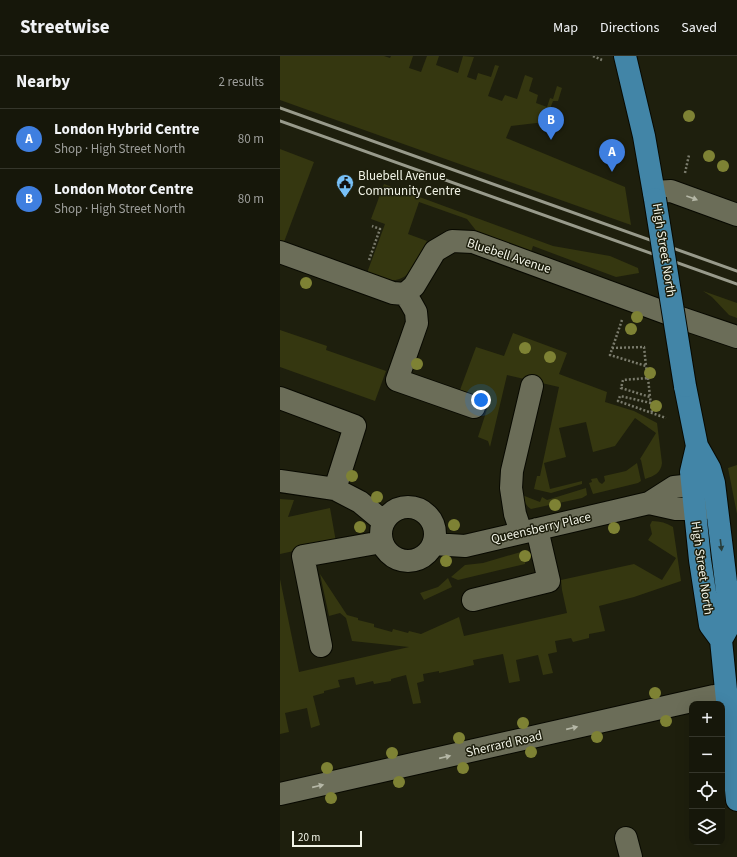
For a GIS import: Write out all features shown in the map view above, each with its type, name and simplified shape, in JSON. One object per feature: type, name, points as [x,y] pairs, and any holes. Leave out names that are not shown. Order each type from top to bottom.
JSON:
[{"type":"main road","name":"High Street North","points":[[625,56],[644,136],[685,386],[697,446],[710,469],[714,482],[717,506],[732,582],[733,606],[730,624],[721,640]]},
{"type":"main road","name":"High Street North","points":[[697,446],[691,472],[694,509],[710,625],[721,640],[737,800]]},
{"type":"street","points":[[655,196],[671,191],[737,215]]},
{"type":"street","name":"Bluebell Avenue","points":[[405,294],[414,286],[435,250],[452,241],[473,242],[737,337]]},
{"type":"street","points":[[280,252],[393,293],[405,294],[412,303],[416,312],[417,323],[398,380],[474,407]]},
{"type":"street","points":[[473,600],[549,581],[529,531],[515,514],[511,488],[512,470],[532,386]]},
{"type":"street","points":[[280,398],[355,426],[334,489]]},
{"type":"street","points":[[280,482],[334,489],[360,502],[383,532],[387,551],[396,558],[407,561],[417,559],[426,553],[433,544],[435,533],[432,522],[424,512],[414,507],[402,507],[391,512],[383,532]]},
{"type":"street","name":"Queensberry Place","points":[[433,544],[464,546],[649,503],[674,487],[714,482]]},
{"type":"street","name":"Queensberry Place","points":[[649,503],[676,509],[694,509],[717,506]]},
{"type":"street","points":[[321,646],[303,556],[383,532]]},
{"type":"street","points":[[704,586],[732,582]]},
{"type":"street","points":[[708,610],[733,606]]},
{"type":"street","name":"Sherrard Road","points":[[280,794],[707,697],[727,694]]},
{"type":"path","points":[[684,177],[689,155]]},
{"type":"path","points":[[361,282],[380,229],[372,226]]},
{"type":"path","points":[[625,314],[610,354],[646,366]]},
{"type":"path","points":[[612,348],[644,347],[652,413]]},
{"type":"path","points":[[648,378],[623,380],[621,388],[650,397]]},
{"type":"path","points":[[651,403],[620,396],[618,401],[666,418]]},
{"type":"green space","points":[[280,56],[384,56],[390,58],[391,56],[413,56],[409,68],[421,72],[427,56],[439,56],[436,65],[458,73],[463,56],[474,57],[467,77],[476,80],[478,73],[491,77],[495,65],[499,66],[488,96],[502,101],[505,95],[517,99],[525,75],[533,78],[529,91],[538,95],[536,103],[547,107],[550,98],[553,99],[557,86],[562,88],[558,101],[553,101],[545,122],[511,126],[506,138],[625,187],[631,225],[280,100]]},
{"type":"green space","points":[[280,149],[314,162],[284,242],[280,241]]},
{"type":"green space","points":[[384,184],[553,246],[610,256],[638,268],[639,273],[616,277],[533,246],[531,252],[478,233],[467,219],[419,202],[408,234],[427,241],[414,267],[404,277],[398,280],[388,280],[367,273],[385,224],[371,219]]},
{"type":"green space","points":[[703,291],[737,303],[737,318],[729,315],[712,297]]},
{"type":"green space","points":[[280,330],[327,346],[326,350],[386,371],[375,401],[280,367]]},
{"type":"green space","points":[[513,333],[567,353],[559,374],[607,392],[605,402],[634,411],[657,423],[662,463],[659,472],[645,479],[640,459],[656,433],[635,418],[615,446],[593,452],[586,422],[559,428],[566,457],[544,463],[550,489],[582,481],[582,484],[551,493],[534,489],[537,476],[540,476],[559,387],[507,375],[490,447],[488,441],[478,437],[490,400],[460,390],[476,347],[504,356]]},
{"type":"green space","points":[[637,463],[641,481],[593,494],[589,483],[592,482],[591,479],[597,478],[602,484],[605,481],[604,476],[626,471]]},
{"type":"green space","points":[[737,465],[737,514],[728,468]]},
{"type":"green space","points":[[586,488],[587,495],[582,498],[531,509],[525,503],[522,495],[540,502],[542,497],[547,500]]},
{"type":"green space","points":[[280,499],[294,500],[288,517],[330,508],[336,542],[280,554]]},
{"type":"green space","points":[[652,521],[663,522],[673,527],[681,581],[634,597],[599,606],[605,631],[589,634],[589,638],[573,642],[571,638],[555,641],[557,652],[548,654],[553,673],[543,675],[538,655],[516,660],[520,681],[509,683],[503,654],[473,660],[474,665],[439,673],[439,671],[423,674],[424,681],[417,683],[421,703],[413,704],[406,675],[391,679],[391,681],[374,684],[373,681],[356,685],[354,677],[338,680],[340,687],[324,691],[324,693],[313,696],[320,725],[311,728],[307,708],[285,713],[289,732],[280,734],[280,579],[299,672],[409,647],[352,641],[346,618],[340,613],[329,616],[320,574],[347,615],[358,618],[358,620],[374,624],[374,627],[392,632],[393,629],[408,633],[409,631],[421,634],[459,617],[464,636],[567,613],[561,580],[634,564],[662,580],[676,558],[648,540],[652,534],[650,525]]},
{"type":"green space","points":[[524,551],[526,557],[525,564],[458,580],[451,577],[465,565],[483,563]]},
{"type":"green space","points":[[448,578],[452,587],[424,600],[420,593],[438,587]]},
{"type":"railway","points":[[280,108],[737,271]]},
{"type":"railway","points":[[280,121],[737,284]]},
{"type":"place","name":"London Motor Centre","points":[[551,140]]},
{"type":"place","name":"London Hybrid Centre","points":[[612,172]]},
{"type":"place","name":"Bluebell Avenue Community Centre","points":[[345,198]]}]
